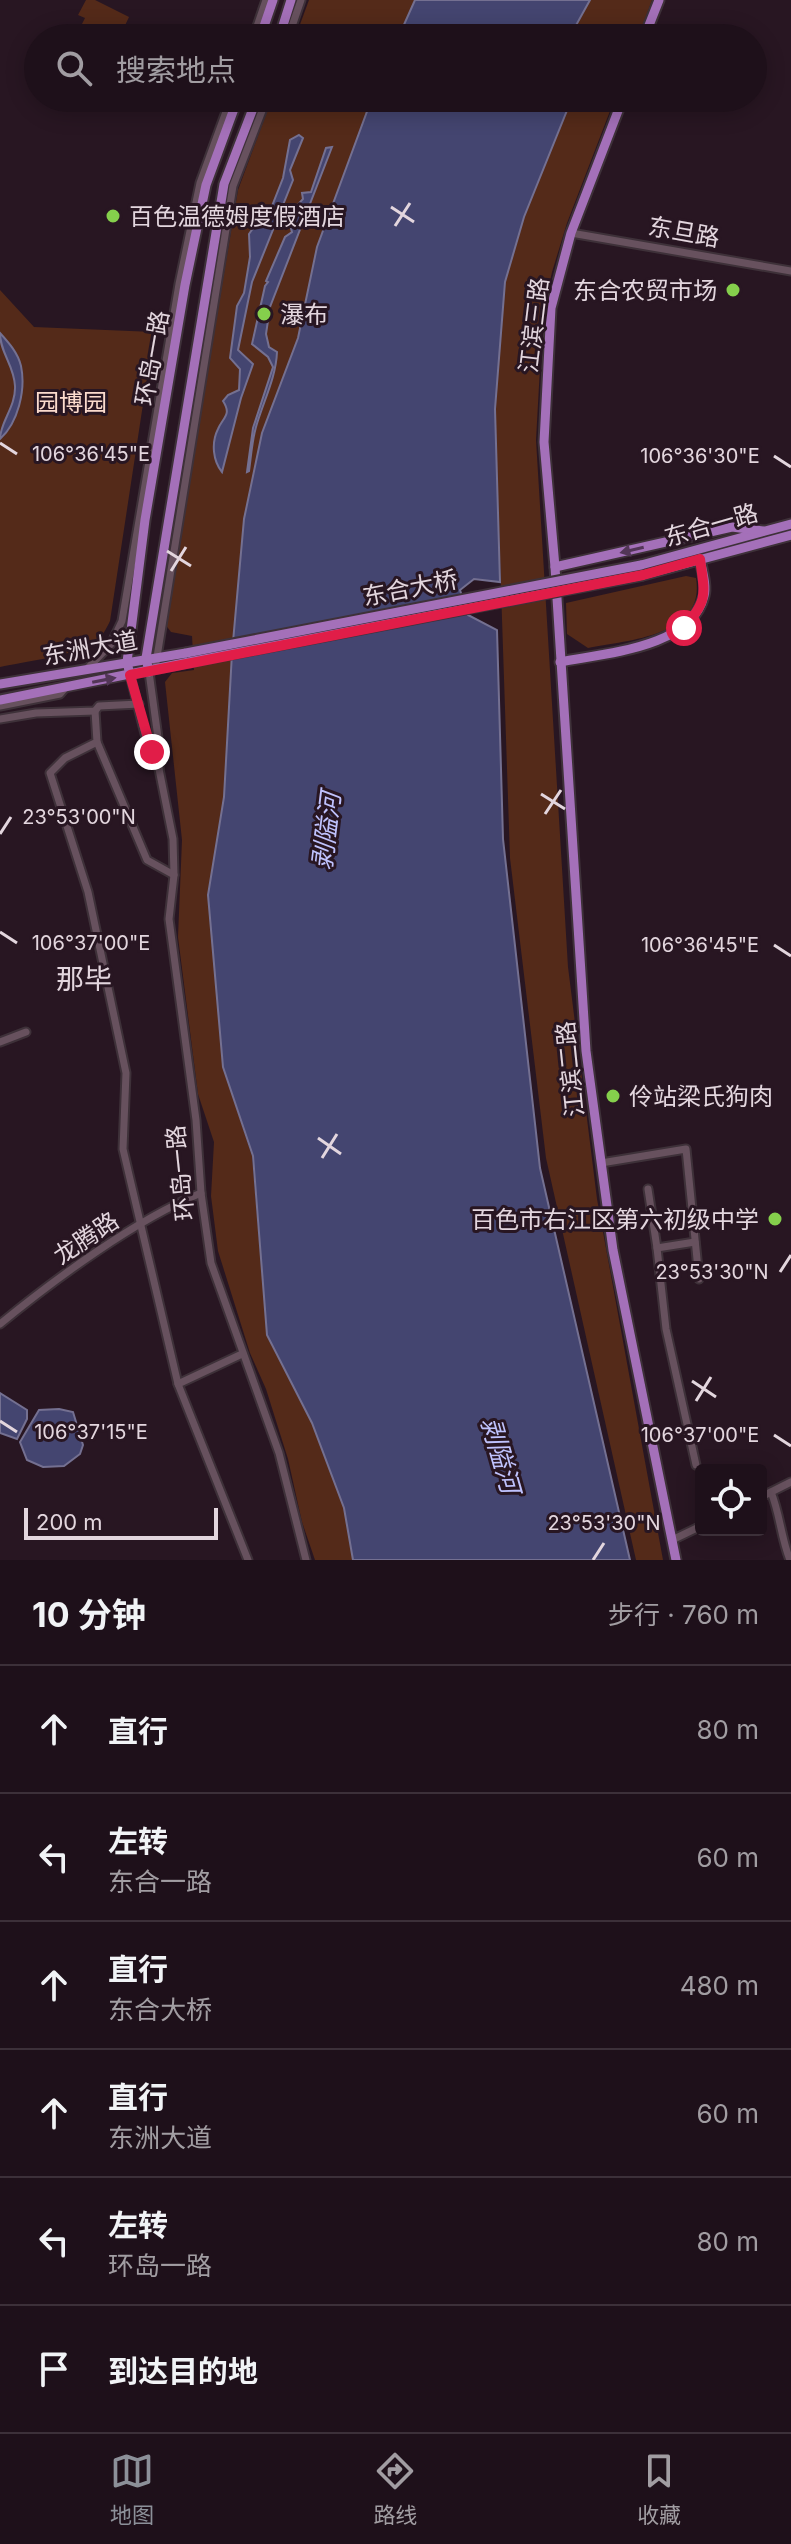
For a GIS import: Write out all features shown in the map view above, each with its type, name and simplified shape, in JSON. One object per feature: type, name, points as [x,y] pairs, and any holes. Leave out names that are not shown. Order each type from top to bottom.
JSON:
[{"type":"main road","points":[[265,24],[273,0]]},
{"type":"main road","points":[[283,24],[291,0]]},
{"type":"main road","points":[[652,24],[661,0]]},
{"type":"main road","name":"环岛一路","points":[[130,675],[127,662],[145,503],[206,185],[233,112]]},
{"type":"main road","name":"环岛一路","points":[[152,670],[151,658],[224,184],[252,112]]},
{"type":"main road","name":"江滨三路","points":[[555,567],[544,442],[551,308],[571,233],[618,112]]},
{"type":"main road","name":"东合一路","points":[[642,570],[791,524]]},
{"type":"main road","points":[[555,567],[732,527],[763,531]]},
{"type":"main road","name":"东合一路","points":[[642,570],[700,559],[791,535]]},
{"type":"main road","points":[[560,662],[666,639],[684,628],[697,613],[705,594],[700,559]]},
{"type":"main road","name":"江滨二路","points":[[555,567],[586,1051],[613,1250],[676,1560]]},
{"type":"main road","name":"东合大桥","points":[[187,657],[642,570]]},
{"type":"main road","name":"东洲大道","points":[[0,684],[151,658],[187,657]]},
{"type":"main road","name":"东洲大道","points":[[0,703],[152,670],[187,657]]},
{"type":"main road","points":[[42,677],[44,691]]},
{"type":"street","points":[[258,24],[266,0]]},
{"type":"street","points":[[293,24],[301,0]]},
{"type":"street","points":[[87,669],[111,644],[122,621],[145,503],[179,284],[200,183],[226,112]]},
{"type":"street","points":[[151,658],[233,186],[262,112]]},
{"type":"street","name":"东旦路","points":[[571,233],[791,271]]},
{"type":"street","name":"环岛一路","points":[[152,670],[159,769],[173,839],[174,875],[169,919],[196,1120],[201,1193],[211,1263],[279,1453],[306,1560]]},
{"type":"street","name":"环岛一路","points":[[130,675],[146,738],[159,769]]},
{"type":"street","points":[[0,703],[60,694],[66,687]]},
{"type":"street","points":[[139,704],[99,706],[95,711],[97,742],[147,860],[174,875]]},
{"type":"street","points":[[0,719],[36,713],[95,711]]},
{"type":"street","points":[[97,742],[65,758],[50,773],[88,892],[126,1073],[123,1149],[178,1384],[248,1560]]},
{"type":"street","points":[[0,1042],[26,1032]]},
{"type":"street","points":[[601,1163],[686,1149],[699,1279]]},
{"type":"street","points":[[648,1189],[666,1329],[696,1464]]},
{"type":"street","name":"龙腾路","points":[[0,1324],[140,1225],[201,1193]]},
{"type":"street","points":[[657,1248],[695,1242]]},
{"type":"street","points":[[178,1384],[242,1354]]},
{"type":"street","points":[[767,1494],[791,1482]]},
{"type":"street","points":[[771,1492],[777,1506],[783,1544],[790,1560]]},
{"type":"street","points":[[672,1540],[695,1529]]},
{"type":"green space","points":[[86,0],[95,0],[129,17],[126,24],[82,24],[85,18],[78,15]]},
{"type":"green space","points":[[309,0],[415,0],[404,24],[300,24]]},
{"type":"green space","points":[[590,0],[652,0],[643,24],[577,24]]},
{"type":"green space","points":[[267,112],[367,112],[317,247],[298,338],[262,433],[244,519],[224,797],[208,895],[223,1067],[252,1156],[267,1335],[312,1423],[344,1508],[353,1560],[315,1560],[302,1522],[288,1459],[218,1251],[211,1196],[214,1142],[198,1094],[178,937],[182,840],[165,682],[172,673],[194,670],[192,636],[171,632],[165,624],[238,190]]},
{"type":"green space","points":[[566,112],[610,112],[567,223],[552,272],[543,313],[536,440],[568,967],[597,1199],[663,1560],[636,1560],[546,1158],[510,858],[495,409],[505,282],[524,217]]},
{"type":"green space","name":"园博园","points":[[0,290],[34,327],[154,332],[110,621],[100,637],[87,647],[0,667]]},
{"type":"green space","points":[[686,576],[696,578],[696,597],[689,612],[677,624],[661,632],[588,648],[567,634],[566,603]]},
{"type":"water","points":[[415,0],[590,0],[577,24],[404,24]]},
{"type":"water","name":"剥隘河","points":[[367,112],[566,112],[524,217],[505,282],[495,409],[500,582],[474,579],[460,590],[468,615],[497,630],[503,839],[540,1168],[630,1560],[353,1560],[344,1508],[312,1423],[267,1335],[253,1156],[223,1067],[208,895],[224,797],[244,519],[262,433],[298,338],[317,247]]},
{"type":"water","points":[[299,135],[303,138],[290,170],[293,180],[252,282],[238,350],[253,364],[222,472],[215,457],[214,440],[227,413],[223,401],[239,390],[240,369],[230,358],[237,306],[244,293],[250,257],[249,234],[263,214],[270,211],[283,178],[290,140]]},
{"type":"water","name":"瀑布","points":[[332,147],[270,307],[266,334],[269,347],[277,352],[276,362],[256,427],[247,472],[253,428],[273,367],[268,357],[252,344],[266,281],[285,237],[292,232],[290,225],[298,210],[295,208],[303,199],[302,193],[311,192],[326,148]]},
{"type":"water","points":[[0,333],[18,357],[22,385],[16,415],[0,439],[15,386]]},
{"type":"water","points":[[0,1393],[27,1410],[27,1419],[17,1439],[0,1433]]},
{"type":"water","points":[[39,1410],[73,1412],[83,1445],[80,1454],[64,1466],[43,1467],[27,1460],[20,1442]]},
{"type":"place","name":"百色温德姆度假酒店","points":[[113,216]]},
{"type":"place","name":"东合农贸市场","points":[[733,290]]},
{"type":"place","name":"瀑布","points":[[264,314]]},
{"type":"place","name":"伶站梁氏狗肉","points":[[613,1096]]},
{"type":"place","name":"百色市右江区第六初级中学","points":[[775,1219]]},
{"type":"district","name":"那毕","points":[[84,979]]},
{"type":"route","points":[[152,752],[130,675],[643,575],[700,559],[705,594],[697,613],[684,628]]}]
